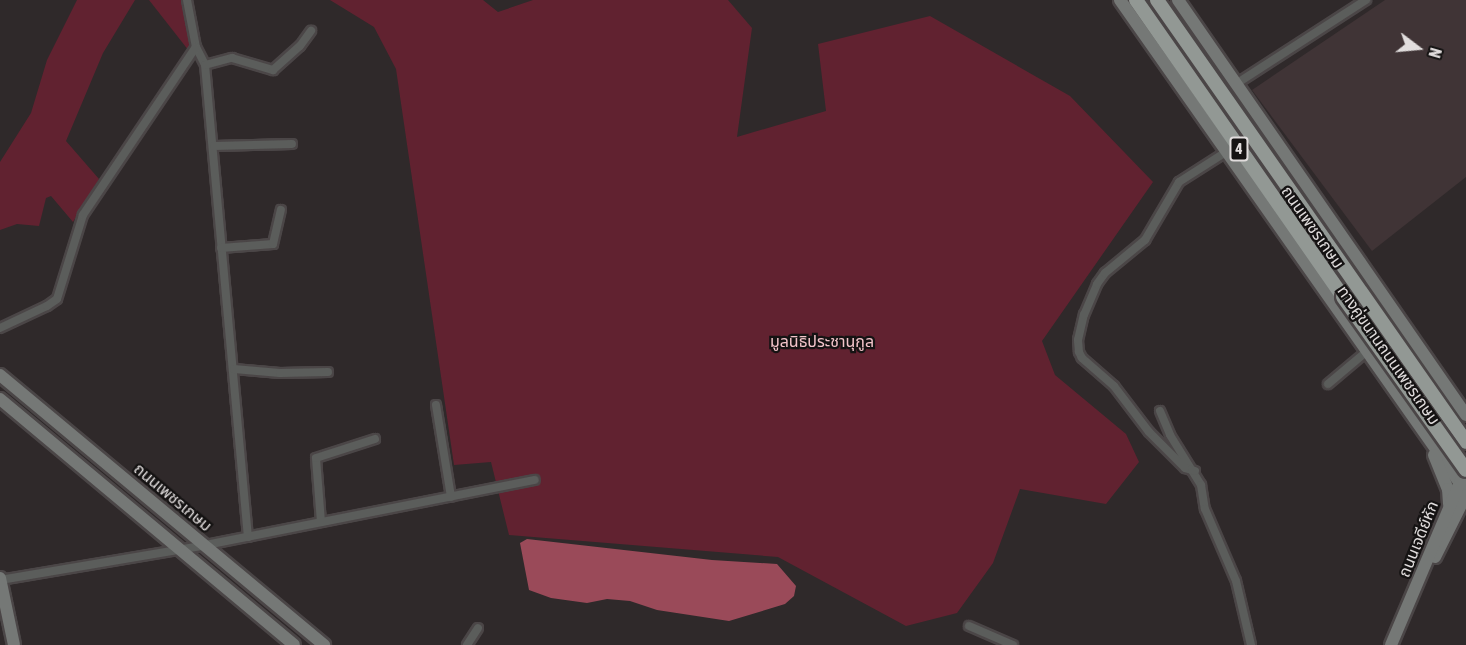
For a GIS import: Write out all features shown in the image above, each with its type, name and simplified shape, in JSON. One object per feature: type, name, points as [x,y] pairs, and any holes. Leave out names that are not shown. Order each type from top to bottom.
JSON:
[{"type":"highway","name":"ถนนเพชรเกษม","points":[[1136,0],[1342,297],[1465,482]]},
{"type":"highway","name":"ถนนเพชรเกษม","points":[[1157,0],[1466,442]]},
{"type":"main road","name":"ทางคู่ขนานถนนเพชรเกษม","points":[[1120,0],[1433,446],[1465,482]]},
{"type":"main road","name":"ทางคู่ขนานถนนเพชรเกษม","points":[[1178,0],[1460,401],[1466,415]]},
{"type":"main road","name":"ถนนเพชรเกษม","points":[[0,375],[324,645]]},
{"type":"main road","points":[[0,399],[294,645]]},
{"type":"main road","points":[[1433,446],[1435,461],[1448,489],[1450,505]]},
{"type":"main road","name":"ถนนเจดีย์หัก","points":[[1391,645],[1450,505],[1465,482]]},
{"type":"main road","name":"ถนนเจดีย์หัก","points":[[1407,608],[1460,517],[1465,482]]},
{"type":"main road","points":[[0,580],[14,645]]},
{"type":"street","points":[[187,0],[196,47],[205,65],[248,537]]},
{"type":"street","points":[[1236,84],[1366,0]]},
{"type":"street","points":[[205,65],[232,58],[273,70],[300,46],[311,31]]},
{"type":"street","points":[[0,328],[57,299],[84,215],[196,47]]},
{"type":"street","points":[[214,146],[292,144]]},
{"type":"street","points":[[1195,471],[1185,468],[1149,432],[1114,386],[1082,358],[1078,352],[1078,340],[1084,315],[1097,284],[1105,273],[1145,240],[1179,182],[1226,152]]},
{"type":"street","points":[[221,248],[273,244],[281,210]]},
{"type":"street","points":[[1328,384],[1366,352]]},
{"type":"street","points":[[234,369],[280,373],[328,372]]},
{"type":"street","points":[[436,405],[451,497]]},
{"type":"street","points":[[1160,411],[1170,435],[1195,471],[1201,484],[1205,509],[1236,581],[1251,645]]},
{"type":"street","points":[[321,522],[315,458],[375,439]]},
{"type":"street","points":[[0,580],[206,545],[535,480]]},
{"type":"street","points":[[969,626],[1014,645]]},
{"type":"street","points":[[467,645],[478,628]]},
{"type":"shaded area","points":[[1385,0],[1466,0],[1466,177],[1372,251],[1252,90]]},
{"type":"shaded area","points":[[527,539],[712,560],[777,564],[796,586],[794,596],[785,604],[729,621],[657,610],[630,601],[607,599],[587,603],[551,598],[529,590],[520,543]]},
{"type":"green space","points":[[77,0],[135,0],[103,53],[66,141],[99,179],[73,222],[51,196],[46,198],[39,226],[17,224],[0,230],[0,162],[31,113],[47,60]]},
{"type":"green space","points":[[149,0],[183,0],[193,45],[189,51]]},
{"type":"green space","name":"มูลนิธิประชานุกูล","points":[[330,0],[483,0],[498,12],[533,0],[728,0],[752,28],[737,137],[826,111],[818,44],[930,16],[1070,96],[1153,182],[1042,341],[1055,375],[1126,434],[1139,462],[1106,504],[1020,489],[993,563],[957,613],[906,626],[778,557],[509,535],[491,462],[454,465],[396,69],[374,27]]}]
